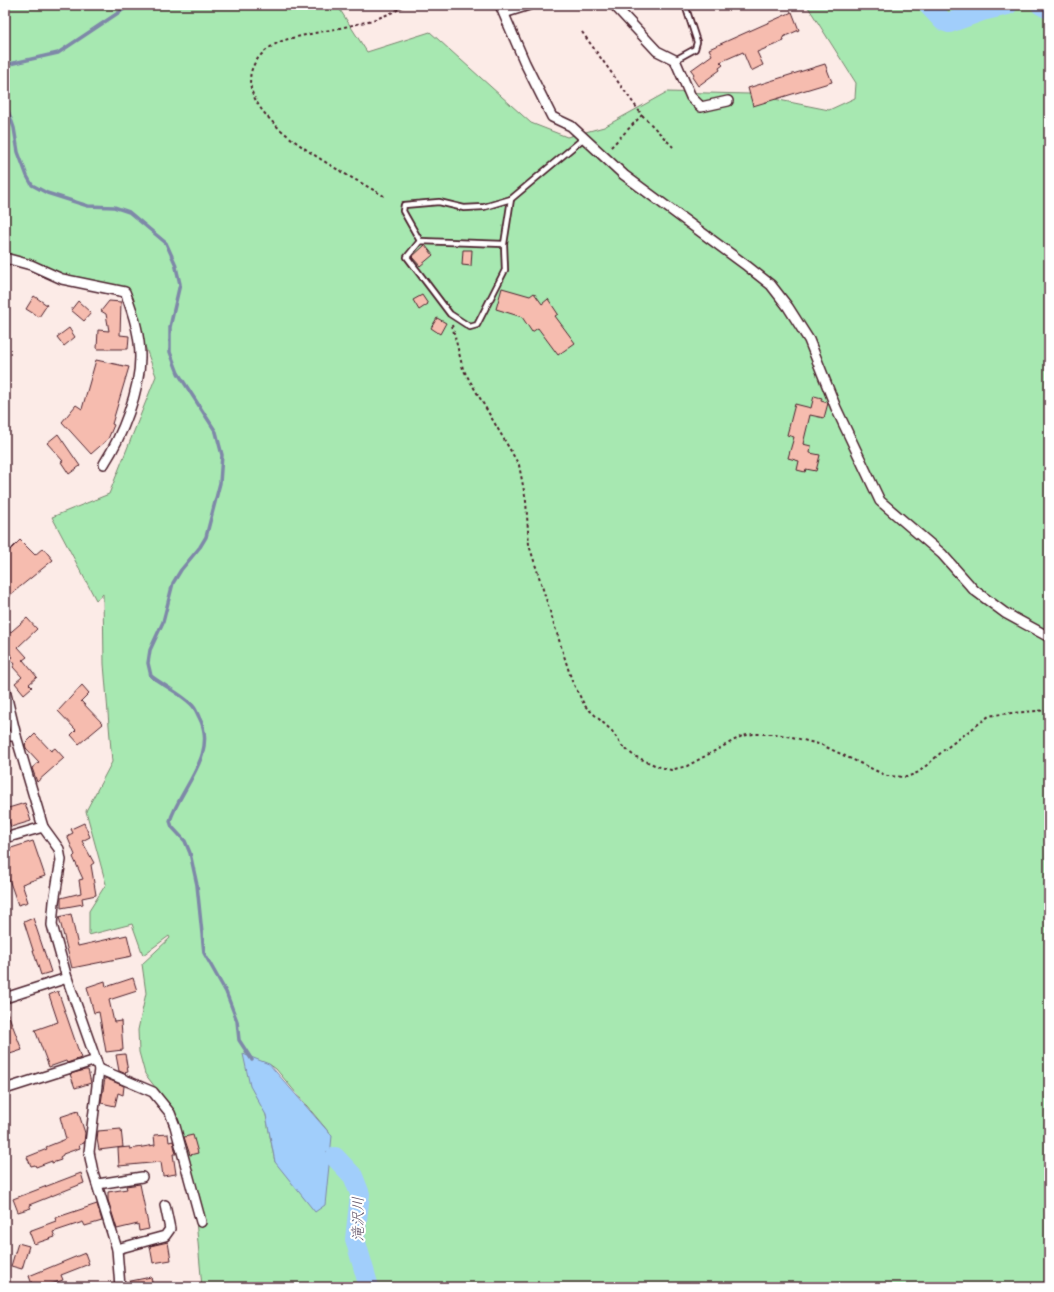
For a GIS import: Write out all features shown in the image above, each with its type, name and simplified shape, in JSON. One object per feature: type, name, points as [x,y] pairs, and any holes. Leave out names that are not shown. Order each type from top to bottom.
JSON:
[{"type":"street","points":[[529,5],[502,9],[525,64],[552,117],[571,126],[630,180],[714,241],[770,285],[788,307],[809,340],[836,408],[880,501],[942,554],[974,590],[1005,613],[1049,637]]},
{"type":"street","points":[[614,5],[657,51],[675,60],[691,97],[701,107],[728,101]]},
{"type":"street","points":[[5,258],[32,265],[62,279],[125,292],[133,312],[140,357],[136,389],[116,446],[104,464]]},
{"type":"street","points":[[5,690],[16,736],[43,827],[59,849],[61,860],[52,925],[67,978],[97,1064],[89,1152],[93,1172],[98,1184],[117,1250],[120,1287]]},
{"type":"street","points":[[5,736],[16,736]]},
{"type":"street","points":[[5,838],[43,827]]},
{"type":"street","points":[[5,998],[67,978]]},
{"type":"street","points":[[5,1089],[97,1064],[153,1092],[170,1113],[175,1126],[201,1222]]},
{"type":"street","points":[[98,1184],[142,1177]]},
{"type":"street","points":[[117,1250],[165,1236],[170,1229],[165,1205]]},
{"type":"lane","points":[[675,60],[695,49],[697,42],[685,5]]},
{"type":"lane","points":[[420,241],[403,211],[404,205],[439,202],[464,208],[484,207],[511,199],[584,138]]},
{"type":"lane","points":[[420,241],[406,257],[450,314],[470,327],[477,325],[505,270],[504,244],[511,199]]},
{"type":"lane","points":[[420,241],[504,244]]},
{"type":"path","points":[[384,196],[328,165],[286,135],[252,95],[250,75],[256,60],[266,50],[283,40],[386,16],[405,5]]},
{"type":"path","points":[[582,32],[642,115],[673,147]]},
{"type":"path","points":[[603,156],[642,115]]},
{"type":"path","points":[[450,314],[463,368],[519,465],[526,501],[529,545],[572,682],[585,706],[612,731],[622,746],[634,756],[657,766],[671,770],[687,766],[742,736],[753,734],[776,734],[822,746],[887,776],[902,777],[919,772],[944,750],[989,716],[1049,710]]},
{"type":"green space","points":[[14,5],[337,5],[367,52],[430,32],[531,123],[567,137],[604,127],[667,92],[749,94],[829,110],[855,98],[856,83],[808,7],[813,5],[1049,5],[1049,1287],[202,1287],[191,1165],[176,1114],[145,1074],[139,1052],[138,1030],[146,993],[142,964],[170,938],[169,936],[143,955],[132,924],[89,935],[89,911],[106,884],[86,811],[112,762],[104,664],[103,594],[96,600],[52,517],[109,494],[156,376],[125,292],[5,260],[5,7]],"holes":[[[269,1064],[276,1069],[332,1136],[275,1162],[266,1115]]]},
{"type":"water","points":[[243,1054],[269,1064],[332,1136],[325,1205],[315,1212],[275,1162],[266,1115],[250,1086]]},
{"type":"building","points":[[792,12],[799,30],[783,37],[784,41],[757,52],[763,65],[751,71],[743,52],[720,62],[723,65],[719,68],[720,70],[698,86],[692,77],[694,74],[691,70],[712,55],[709,49]]},
{"type":"building","points":[[825,64],[832,82],[753,106],[748,88]]},
{"type":"building","points":[[425,245],[433,255],[420,266],[412,257]]},
{"type":"building","points":[[463,250],[472,250],[471,266],[462,265]]},
{"type":"building","points":[[502,288],[530,296],[534,293],[542,304],[548,299],[558,314],[555,316],[575,343],[558,355],[538,328],[532,332],[522,317],[496,309]]},
{"type":"building","points":[[422,295],[428,304],[419,310],[413,300]]},
{"type":"building","points":[[34,296],[47,305],[39,317],[26,309]]},
{"type":"building","points":[[78,301],[91,313],[84,321],[71,310]]},
{"type":"building","points":[[109,301],[121,302],[120,335],[129,336],[128,349],[97,349],[98,330],[109,331],[106,314],[101,311]]},
{"type":"building","points":[[437,318],[446,323],[440,334],[431,328]]},
{"type":"building","points":[[69,328],[75,337],[64,346],[57,337]]},
{"type":"building","points":[[96,360],[129,367],[112,424],[114,425],[108,439],[91,454],[62,422],[76,405],[82,409]]},
{"type":"building","points":[[814,396],[822,398],[821,401],[828,403],[824,418],[810,415],[803,444],[811,446],[810,453],[820,455],[816,471],[806,469],[805,472],[797,470],[799,461],[788,458],[794,437],[787,435],[795,404],[811,408]]},
{"type":"building","points":[[58,434],[80,466],[69,474],[61,462],[63,461],[47,443]]},
{"type":"building","points":[[20,540],[35,555],[43,548],[53,560],[5,599],[5,555]]},
{"type":"building","points":[[27,618],[37,629],[18,647],[27,657],[23,660],[37,677],[29,684],[32,687],[24,694],[15,683],[22,677],[13,667],[15,664],[11,659],[13,657],[5,649],[5,637]]},
{"type":"building","points":[[82,685],[89,693],[81,701],[103,724],[79,744],[71,735],[76,730],[58,711]]},
{"type":"building","points":[[35,734],[51,751],[55,748],[64,758],[37,782],[32,768],[39,762],[26,748],[25,744]]},
{"type":"building","points":[[25,803],[31,821],[11,827],[5,809]]},
{"type":"building","points":[[84,823],[90,837],[82,841],[94,863],[91,865],[96,895],[82,898],[83,904],[61,908],[61,898],[81,893],[79,880],[83,879],[73,857],[75,855],[67,836],[73,833],[71,829]]},
{"type":"building","points":[[33,841],[45,876],[22,884],[28,902],[18,905],[5,868],[5,850]]},
{"type":"building","points":[[71,914],[78,946],[127,935],[132,956],[72,968],[59,917]]},
{"type":"building","points":[[33,918],[51,972],[41,975],[24,922]]},
{"type":"building","points":[[133,978],[137,991],[109,1000],[114,1022],[121,1021],[123,1050],[106,1052],[99,1012],[94,1013],[87,987],[105,981],[106,987]]},
{"type":"building","points":[[58,991],[81,1058],[49,1067],[35,1030],[58,1022],[49,995]]},
{"type":"building","points":[[5,1006],[22,1050],[10,1054],[5,1040]]},
{"type":"building","points":[[125,1054],[128,1072],[124,1073],[119,1071],[116,1055]]},
{"type":"building","points":[[88,1070],[91,1083],[75,1088],[70,1074]]},
{"type":"building","points":[[105,1078],[124,1086],[123,1095],[118,1093],[115,1106],[101,1103]]},
{"type":"building","points":[[78,1111],[85,1133],[84,1143],[79,1145],[80,1148],[63,1154],[60,1157],[61,1160],[52,1163],[52,1161],[36,1167],[35,1165],[31,1166],[27,1157],[66,1139],[60,1117]]},
{"type":"building","points":[[121,1129],[123,1147],[99,1150],[97,1139],[98,1131]]},
{"type":"building","points":[[168,1134],[169,1142],[173,1141],[176,1154],[173,1154],[176,1174],[163,1176],[161,1162],[119,1166],[118,1148],[130,1147],[130,1149],[155,1145],[154,1135]]},
{"type":"building","points":[[193,1135],[198,1153],[190,1155],[184,1137]]},
{"type":"building","points":[[81,1173],[84,1183],[29,1205],[31,1208],[18,1212],[13,1199]]},
{"type":"building","points":[[140,1184],[149,1229],[139,1231],[138,1224],[117,1229],[108,1200],[108,1192],[127,1189],[126,1186]]},
{"type":"building","points":[[97,1204],[102,1221],[85,1226],[83,1222],[53,1232],[55,1237],[34,1244],[29,1231],[56,1221],[55,1218]]},
{"type":"building","points":[[168,1242],[171,1260],[153,1263],[150,1246]]},
{"type":"building","points":[[18,1243],[29,1246],[22,1269],[11,1266]]},
{"type":"building","points":[[85,1253],[89,1264],[61,1275],[63,1280],[43,1287],[33,1287],[29,1276]]},
{"type":"building","points":[[151,1277],[153,1287],[126,1287],[126,1282]]},
{"type":"waterway","points":[[5,65],[58,53],[130,5]]},
{"type":"waterway","points":[[928,5],[943,21],[949,23],[982,11],[1008,5]]},
{"type":"waterway","points":[[1041,5],[1049,9]]},
{"type":"waterway","points":[[5,102],[14,128],[18,152],[32,185],[47,193],[88,206],[114,207],[129,212],[166,243],[175,263],[180,284],[170,327],[170,352],[178,373],[216,432],[222,455],[220,483],[206,537],[173,583],[163,622],[150,650],[148,663],[151,676],[182,696],[194,707],[204,731],[204,744],[201,757],[170,821],[172,827],[185,841],[190,853],[197,885],[204,953],[226,992],[237,1021],[239,1040],[252,1060]]},
{"type":"waterway","points":[[328,1152],[335,1157]]},
{"type":"waterway","name":"滝沢川","points":[[335,1157],[353,1176],[360,1194],[355,1239],[369,1287]]}]
